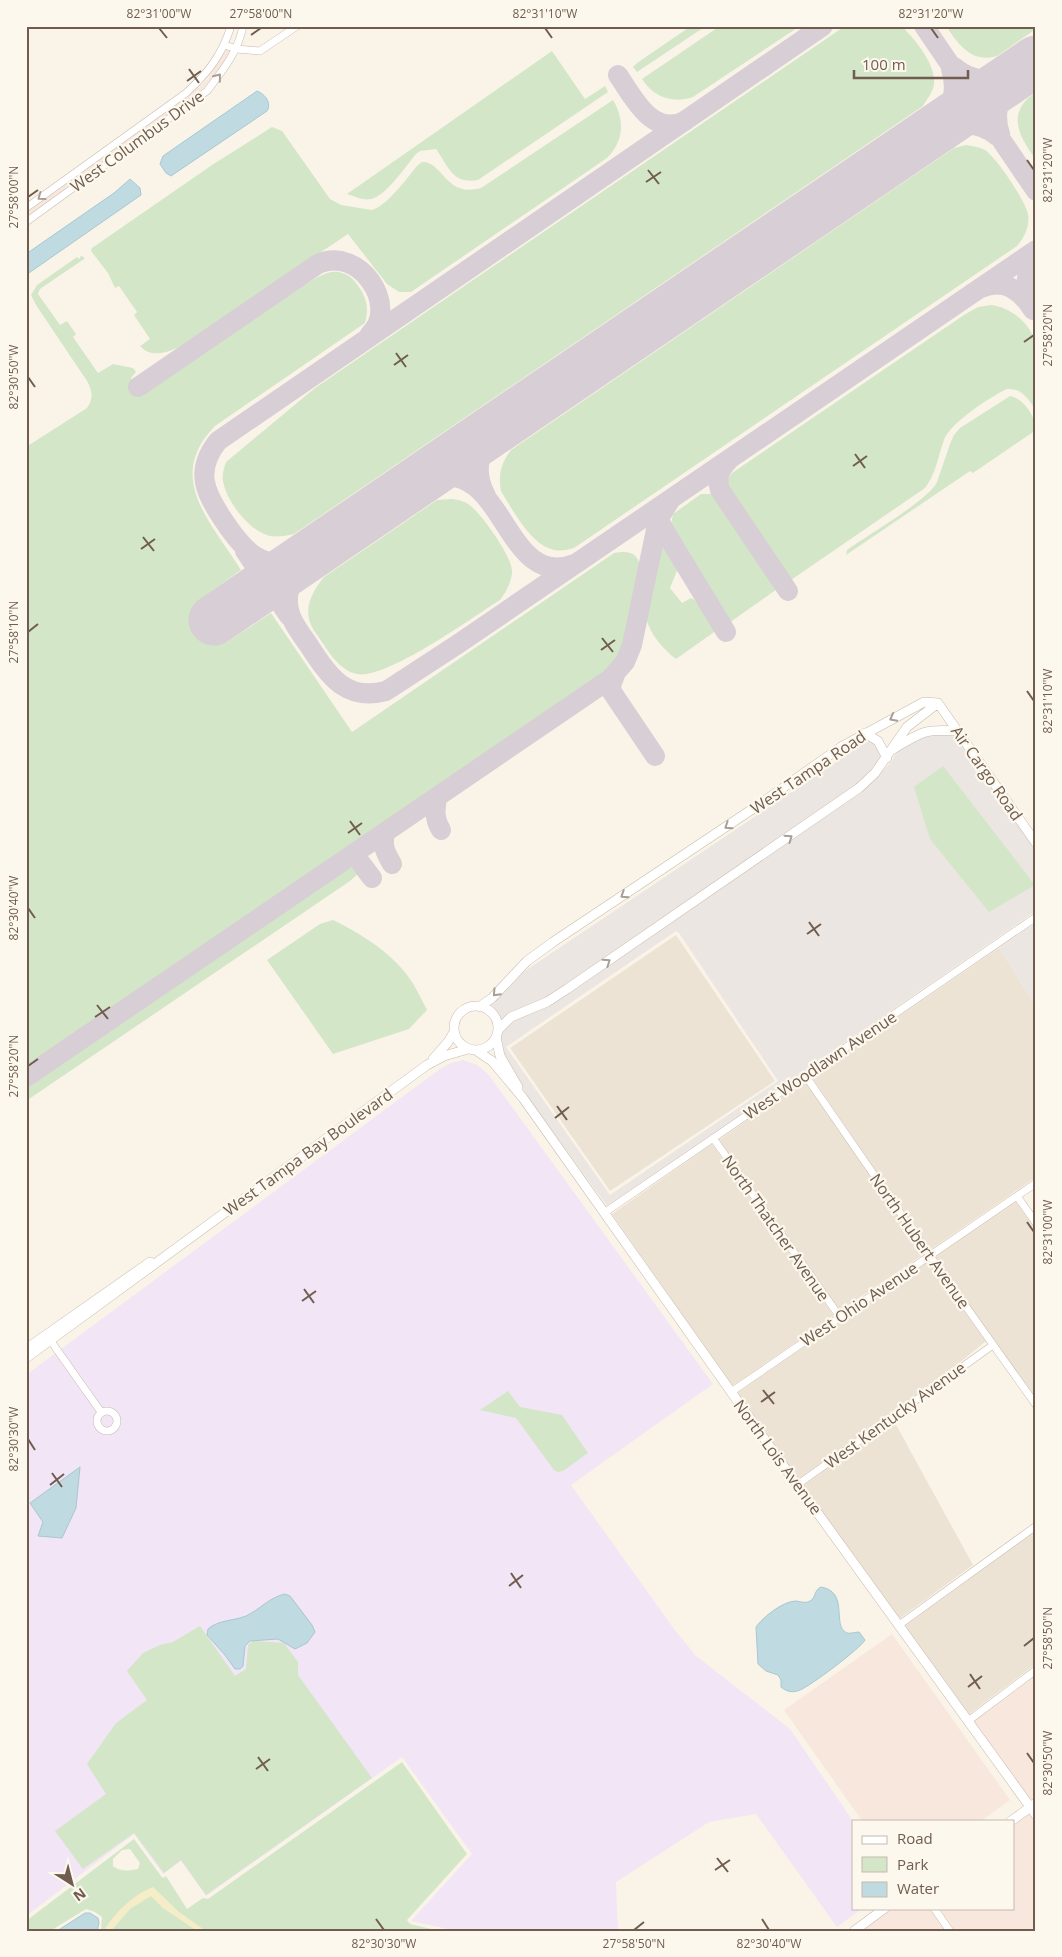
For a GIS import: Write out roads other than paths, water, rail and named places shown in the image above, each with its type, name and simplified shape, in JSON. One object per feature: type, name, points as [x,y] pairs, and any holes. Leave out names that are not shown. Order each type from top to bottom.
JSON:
[{"type":"street","name":"West Columbus Drive","points":[[26,208],[186,93],[204,77],[224,45],[231,26]]},
{"type":"street","name":"West Columbus Drive","points":[[26,222],[193,103],[207,91],[237,49],[244,26]]},
{"type":"street","points":[[224,45],[237,49],[260,51],[297,26]]},
{"type":"street","name":"West Tampa Road","points":[[479,1007],[492,998],[516,971],[538,953],[841,747],[924,702],[938,703]]},
{"type":"street","name":"Air Cargo Road","points":[[938,703],[1036,842]]},
{"type":"street","name":"West Tampa Road","points":[[497,1034],[511,1017],[553,998],[860,788],[894,749],[898,738],[907,727],[938,703]]},
{"type":"street","points":[[894,749],[916,734],[937,729],[957,731]]},
{"type":"street","points":[[865,734],[878,741],[887,758]]},
{"type":"street","name":"West Woodlawn Avenue","points":[[604,1213],[1036,917]]},
{"type":"street","points":[[479,1007],[492,1013],[498,1023],[497,1034],[489,1046],[478,1050],[468,1049],[458,1042],[454,1026],[459,1015],[468,1008],[479,1007]]},
{"type":"street","name":"West Tampa Bay Boulevard","points":[[427,1066],[448,1042],[454,1032]]},
{"type":"street","name":"North Lois Avenue","points":[[497,1034],[500,1056],[523,1098]]},
{"type":"street","name":"West Tampa Bay Boulevard","points":[[26,1349],[48,1337],[142,1274],[188,1238],[427,1066],[444,1056],[468,1049]]},
{"type":"street","name":"North Lois Avenue","points":[[478,1050],[492,1061],[523,1098],[731,1392],[968,1721],[1034,1808]]},
{"type":"street","name":"North Hubert Avenue","points":[[805,1074],[1036,1406]]},
{"type":"street","name":"North Thatcher Avenue","points":[[713,1138],[840,1317]]},
{"type":"street","name":"West Ohio Avenue","points":[[731,1392],[1036,1183]]},
{"type":"street","points":[[1017,1196],[1036,1223]]},
{"type":"street","points":[[48,1337],[101,1412]]},
{"type":"street","name":"West Tampa Bay Boulevard","points":[[26,1358],[48,1337]]},
{"type":"street","name":"West Kentucky Avenue","points":[[798,1485],[993,1345]]},
{"type":"street","points":[[899,1625],[1036,1526]]},
{"type":"street","points":[[968,1721],[1036,1670]]},
{"type":"street","points":[[1012,1820],[1034,1808]]},
{"type":"street","points":[[854,1931],[882,1910]]},
{"type":"street","points":[[935,1910],[950,1931]]},
{"type":"water","points":[[257,91],[267,99],[269,105],[267,111],[171,176],[166,173],[160,164],[163,156]]},
{"type":"water","points":[[130,179],[140,188],[141,195],[26,275],[26,254],[114,193]]},
{"type":"water","points":[[80,1467],[76,1508],[62,1538],[38,1536],[43,1522],[30,1503]]},
{"type":"water","points":[[821,1587],[830,1590],[835,1595],[838,1602],[842,1629],[847,1633],[859,1632],[865,1640],[845,1659],[813,1682],[797,1691],[788,1691],[781,1687],[781,1680],[778,1675],[766,1671],[758,1664],[756,1627],[763,1619],[784,1604],[795,1601],[810,1601]]},
{"type":"water","points":[[285,1594],[290,1596],[312,1625],[315,1632],[307,1643],[295,1649],[278,1639],[250,1641],[245,1646],[243,1666],[240,1669],[235,1669],[207,1635],[208,1629],[221,1622],[246,1616],[274,1598]]},
{"type":"water","points":[[85,1913],[90,1913],[98,1918],[97,1931],[57,1931]]}]
